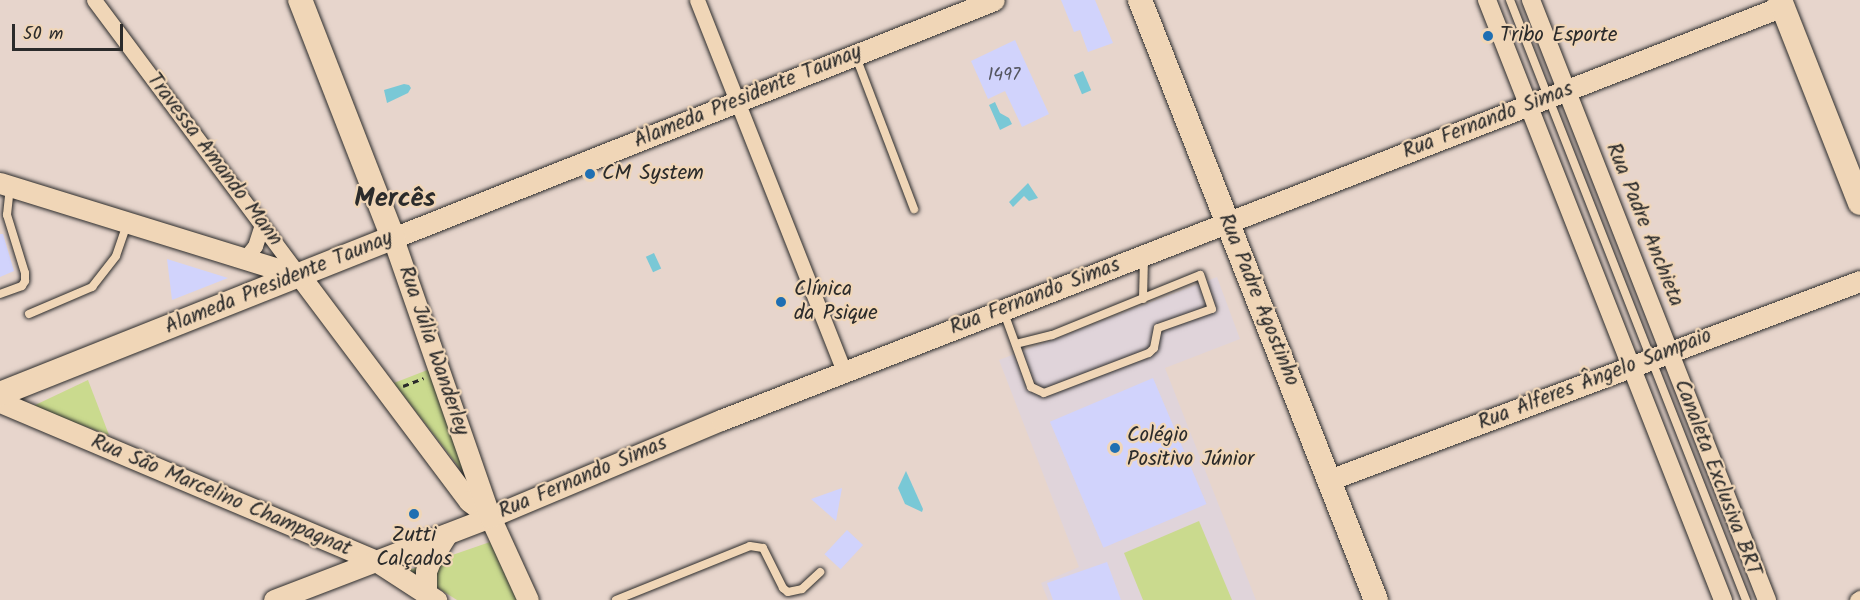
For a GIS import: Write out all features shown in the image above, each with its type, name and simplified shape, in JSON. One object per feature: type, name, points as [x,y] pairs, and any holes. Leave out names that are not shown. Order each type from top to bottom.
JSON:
[{"type":"main road","name":"Rua Júlia Wanderley","points":[[300,0],[393,238],[490,517],[528,600]]},
{"type":"main road","name":"Alameda Presidente Taunay","points":[[0,394],[994,0]]},
{"type":"main road","name":"Rua Padre Agostinho","points":[[1140,0],[1376,600]]},
{"type":"main road","name":"Rua Fernando Simas","points":[[274,600],[490,517],[844,371],[1557,94],[1787,2]]},
{"type":"main road","points":[[1787,2],[1860,203]]},
{"type":"main road","points":[[5,184],[246,257],[300,276]]},
{"type":"main road","name":"Travessa Amando Mann","points":[[300,276],[469,501],[490,517]]},
{"type":"main road","name":"Rua Alferes Ângelo Sampaio","points":[[1329,480],[1860,280]]},
{"type":"main road","name":"Rua São Marcelino Champagnat","points":[[0,394],[376,561],[431,596]]},
{"type":"main road","points":[[431,596],[426,571],[447,534]]},
{"type":"main road","points":[[320,537],[329,559],[325,581]]},
{"type":"street","name":"Travessa Amando Mann","points":[[94,0],[300,276]]},
{"type":"street","points":[[697,0],[844,371]]},
{"type":"street","points":[[1487,0],[1723,600]]},
{"type":"street","name":"Rua Padre Anchieta","points":[[1531,0],[1557,94],[1660,356],[1767,600]]},
{"type":"street","points":[[246,257],[255,246],[262,225]]},
{"type":"lane","points":[[1510,0],[1557,94]]},
{"type":"lane","points":[[855,55],[914,209]]},
{"type":"lane","points":[[0,294],[22,286],[25,281],[25,273],[7,214],[5,184]]},
{"type":"lane","points":[[28,314],[92,287],[116,256],[127,221]]},
{"type":"lane","points":[[1143,299],[1144,255]]},
{"type":"lane","points":[[1003,309],[1031,387],[1044,393],[1149,353],[1154,348],[1158,328],[1212,309],[1200,275],[1052,335],[1016,344]]},
{"type":"lane","name":"Canaleta Exclusiva BRT","points":[[1660,356],[1746,600]]},
{"type":"lane","points":[[616,600],[750,546],[764,548],[783,588],[788,592],[802,589],[820,572]]},
{"type":"path","points":[[387,392],[440,372]]},
{"type":"shaded area","name":"Colégio Positivo Júnior","points":[[1217,277],[1240,339],[1165,368],[1256,600],[1048,600],[1041,583],[1079,567],[999,360]]},
{"type":"green space","points":[[430,369],[482,497],[394,383]]},
{"type":"green space","points":[[88,380],[109,435],[31,407]]},
{"type":"green space","points":[[1199,521],[1232,600],[1143,600],[1124,553]]},
{"type":"green space","points":[[490,542],[517,600],[457,600],[409,570]]},
{"type":"water","points":[[1083,71],[1091,90],[1082,94],[1074,75]]},
{"type":"water","points":[[404,84],[411,88],[408,93],[387,103],[384,90]]},
{"type":"water","points":[[995,102],[1000,113],[1009,118],[1012,124],[1000,130],[989,105]]},
{"type":"water","points":[[1028,183],[1038,198],[1029,201],[1024,196],[1013,207],[1009,202]]},
{"type":"water","points":[[654,253],[661,268],[653,272],[646,257]]},
{"type":"water","points":[[906,471],[923,509],[922,512],[905,504],[898,488]]},
{"type":"building","points":[[1061,0],[1095,0],[1113,43],[1088,52],[1080,30],[1074,32]]},
{"type":"building","points":[[1015,40],[1049,114],[1022,127],[1005,91],[988,99],[971,61]]},
{"type":"building","points":[[0,234],[3,234],[14,271],[0,277]]},
{"type":"building","points":[[167,259],[228,278],[172,300]]},
{"type":"building","points":[[1153,378],[1207,504],[1103,548],[1050,422]]},
{"type":"building","points":[[842,488],[836,521],[811,499]]},
{"type":"building","points":[[847,530],[863,545],[841,569],[824,554]]},
{"type":"building","points":[[1107,562],[1121,600],[1053,600],[1047,583]]},
{"type":"place","name":"Tribo Esporte","points":[[1488,36]]},
{"type":"place","name":"CM System","points":[[590,174]]},
{"type":"place","name":"Clínica da Psique","points":[[781,302]]},
{"type":"place","name":"Colégio Positivo Júnior","points":[[1115,448]]},
{"type":"place","name":"Zutti Calçados","points":[[414,514]]},
{"type":"district","name":"Mercês","points":[[395,199]]}]
